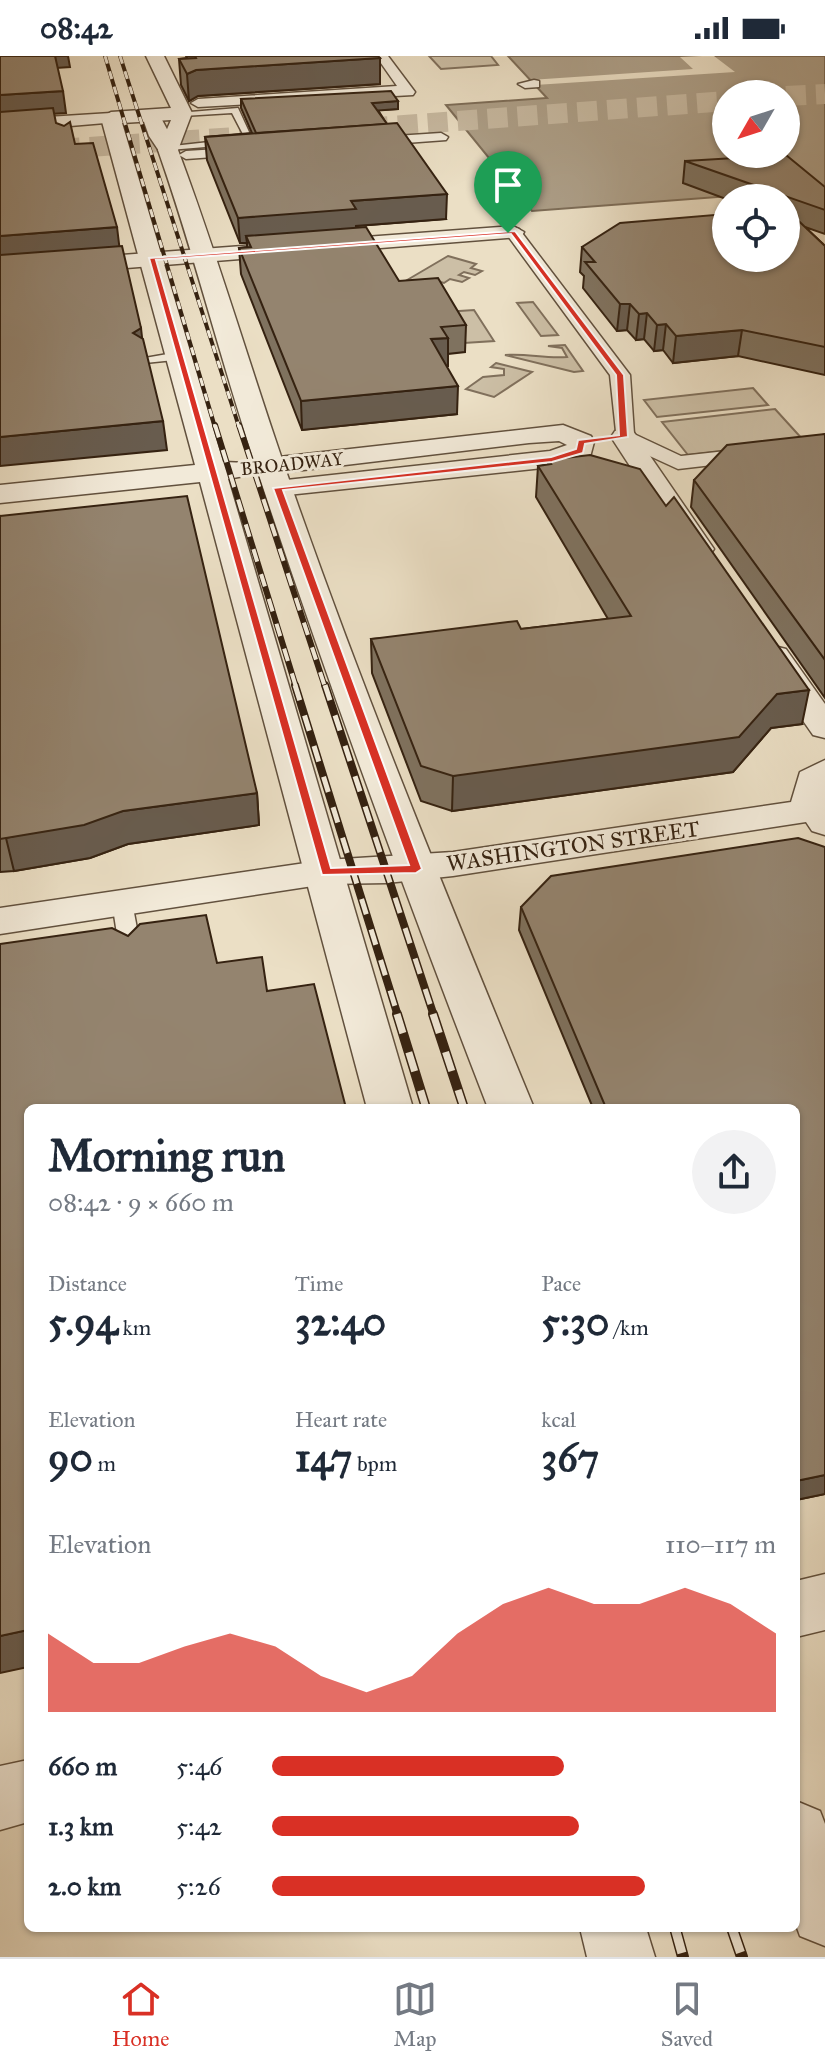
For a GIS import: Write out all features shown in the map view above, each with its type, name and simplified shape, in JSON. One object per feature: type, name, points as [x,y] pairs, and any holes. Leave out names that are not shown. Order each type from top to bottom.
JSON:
[{"type":"street","points":[[155,56],[191,108]]},
{"type":"street","points":[[0,126],[64,129],[111,118],[151,116],[191,108],[407,91],[382,56]]},
{"type":"street","points":[[175,151],[191,108]]},
{"type":"street","points":[[151,116],[158,136],[175,151],[274,477],[416,869],[509,1104]]},
{"type":"street","points":[[111,118],[389,1104]]},
{"type":"street","points":[[346,144],[441,137]]},
{"type":"street","points":[[175,151],[259,147]]},
{"type":"street","points":[[0,271],[513,232],[620,375],[624,437],[712,567]]},
{"type":"street","points":[[624,437],[678,463],[825,446]]},
{"type":"street","name":"BROADWAY","points":[[0,520],[274,477],[552,459],[580,451],[581,442],[624,437]]},
{"type":"street","name":"BROADWAY","points":[[0,494],[214,484]]},
{"type":"street","points":[[756,630],[825,728]]},
{"type":"street","points":[[819,817],[808,789],[825,771]]},
{"type":"street","name":"WASHINGTON STREET","points":[[0,921],[326,872],[416,869],[819,817]]},
{"type":"street","points":[[800,1608],[825,1602]]},
{"type":"street","points":[[0,1798],[24,1792]]},
{"type":"street","points":[[800,1845],[825,1911]]},
{"type":"street","points":[[614,1932],[621,1957]]},
{"type":"lane","points":[[234,105],[259,147]]},
{"type":"lane","points":[[145,359],[179,356]]},
{"type":"lane","points":[[122,902],[133,967]]},
{"type":"shaded area","points":[[429,56],[491,56],[498,65],[441,69]]},
{"type":"shaded area","points":[[508,56],[825,56],[825,213],[800,192],[800,184],[712,184],[712,198],[532,211],[446,105],[547,98]]},
{"type":"shaded area","points":[[448,256],[476,264],[471,268],[482,271],[475,275],[464,272],[459,275],[469,278],[462,282],[450,279],[444,283],[431,279],[402,283]]},
{"type":"shaded area","points":[[533,302],[558,335],[541,336],[517,303]]},
{"type":"shaded area","points":[[474,310],[494,341],[464,343],[445,312]]},
{"type":"shaded area","points":[[565,345],[583,371],[574,372],[505,355],[567,357],[562,348],[548,346]]},
{"type":"shaded area","points":[[496,363],[532,372],[494,397],[466,389],[483,377],[504,375],[504,369],[491,367]]},
{"type":"shaded area","points":[[753,388],[768,405],[657,417],[644,400]]},
{"type":"shaded area","points":[[775,409],[805,442],[688,455],[662,422]]},
{"type":"pier","points":[[714,56],[735,72],[535,85],[530,80],[693,69],[680,57]]},
{"type":"building","points":[[0,56],[55,56],[63,91],[0,95]]},
{"type":"building","points":[[195,56],[380,58],[196,70],[187,74],[179,59]]},
{"type":"building","points":[[391,91],[398,101],[372,103],[387,124],[256,133],[241,99]]},
{"type":"building","points":[[53,108],[56,123],[64,126],[70,122],[75,144],[93,143],[117,227],[0,236],[0,112]]},
{"type":"building","points":[[397,123],[447,194],[351,201],[356,209],[238,218],[205,137]]},
{"type":"building","points":[[712,159],[712,168],[800,166],[825,187],[825,210],[800,201],[800,184],[751,184],[685,161]]},
{"type":"building","points":[[712,215],[712,272],[800,272],[800,222],[825,246],[825,347],[742,330],[676,336],[666,324],[657,325],[647,313],[639,314],[630,304],[620,304],[585,262],[595,262],[582,247],[620,223]]},
{"type":"building","points":[[366,227],[399,281],[438,278],[466,325],[441,327],[448,338],[431,339],[458,386],[301,401],[239,248],[251,247],[246,236]]},
{"type":"building","points":[[122,246],[141,328],[133,333],[143,339],[163,421],[0,437],[0,255]]},
{"type":"building","points":[[825,434],[825,660],[694,480],[727,445]]},
{"type":"building","points":[[590,455],[640,469],[666,506],[674,497],[809,690],[777,694],[739,737],[453,776],[421,766],[371,639],[517,621],[521,629],[631,616],[538,466],[551,464],[548,460]]},
{"type":"building","points":[[187,496],[257,793],[123,811],[84,825],[0,839],[0,516]]},
{"type":"building","points":[[798,838],[825,847],[825,1475],[800,1480],[800,1104],[604,1104],[521,907],[551,876]]},
{"type":"building","points":[[206,915],[217,963],[262,957],[267,991],[314,984],[345,1104],[24,1104],[24,1631],[0,1636],[0,944],[112,928],[128,936],[140,924]]},
{"type":"tunnel","points":[[800,95],[825,94]]},
{"type":"tunnel","points":[[338,130],[712,102]]},
{"type":"tunnel","points":[[0,153],[265,135]]},
{"type":"railway","points":[[105,56],[215,427]]},
{"type":"railway","points":[[120,56],[239,427]]},
{"type":"railway","points":[[215,425],[296,687]]},
{"type":"railway","points":[[239,425],[325,687]]},
{"type":"railway","points":[[295,685],[398,1016]]},
{"type":"railway","points":[[325,685],[434,1016]]},
{"type":"railway","points":[[397,1014],[425,1104]]},
{"type":"railway","points":[[433,1014],[463,1104]]},
{"type":"railway","points":[[676,1932],[683,1957]]},
{"type":"railway","points":[[733,1932],[742,1957]]},
{"type":"route","points":[[513,232],[620,375],[624,437],[581,442],[580,451],[552,459],[278,488],[416,869],[326,872],[152,258],[508,233],[513,232]]}]
